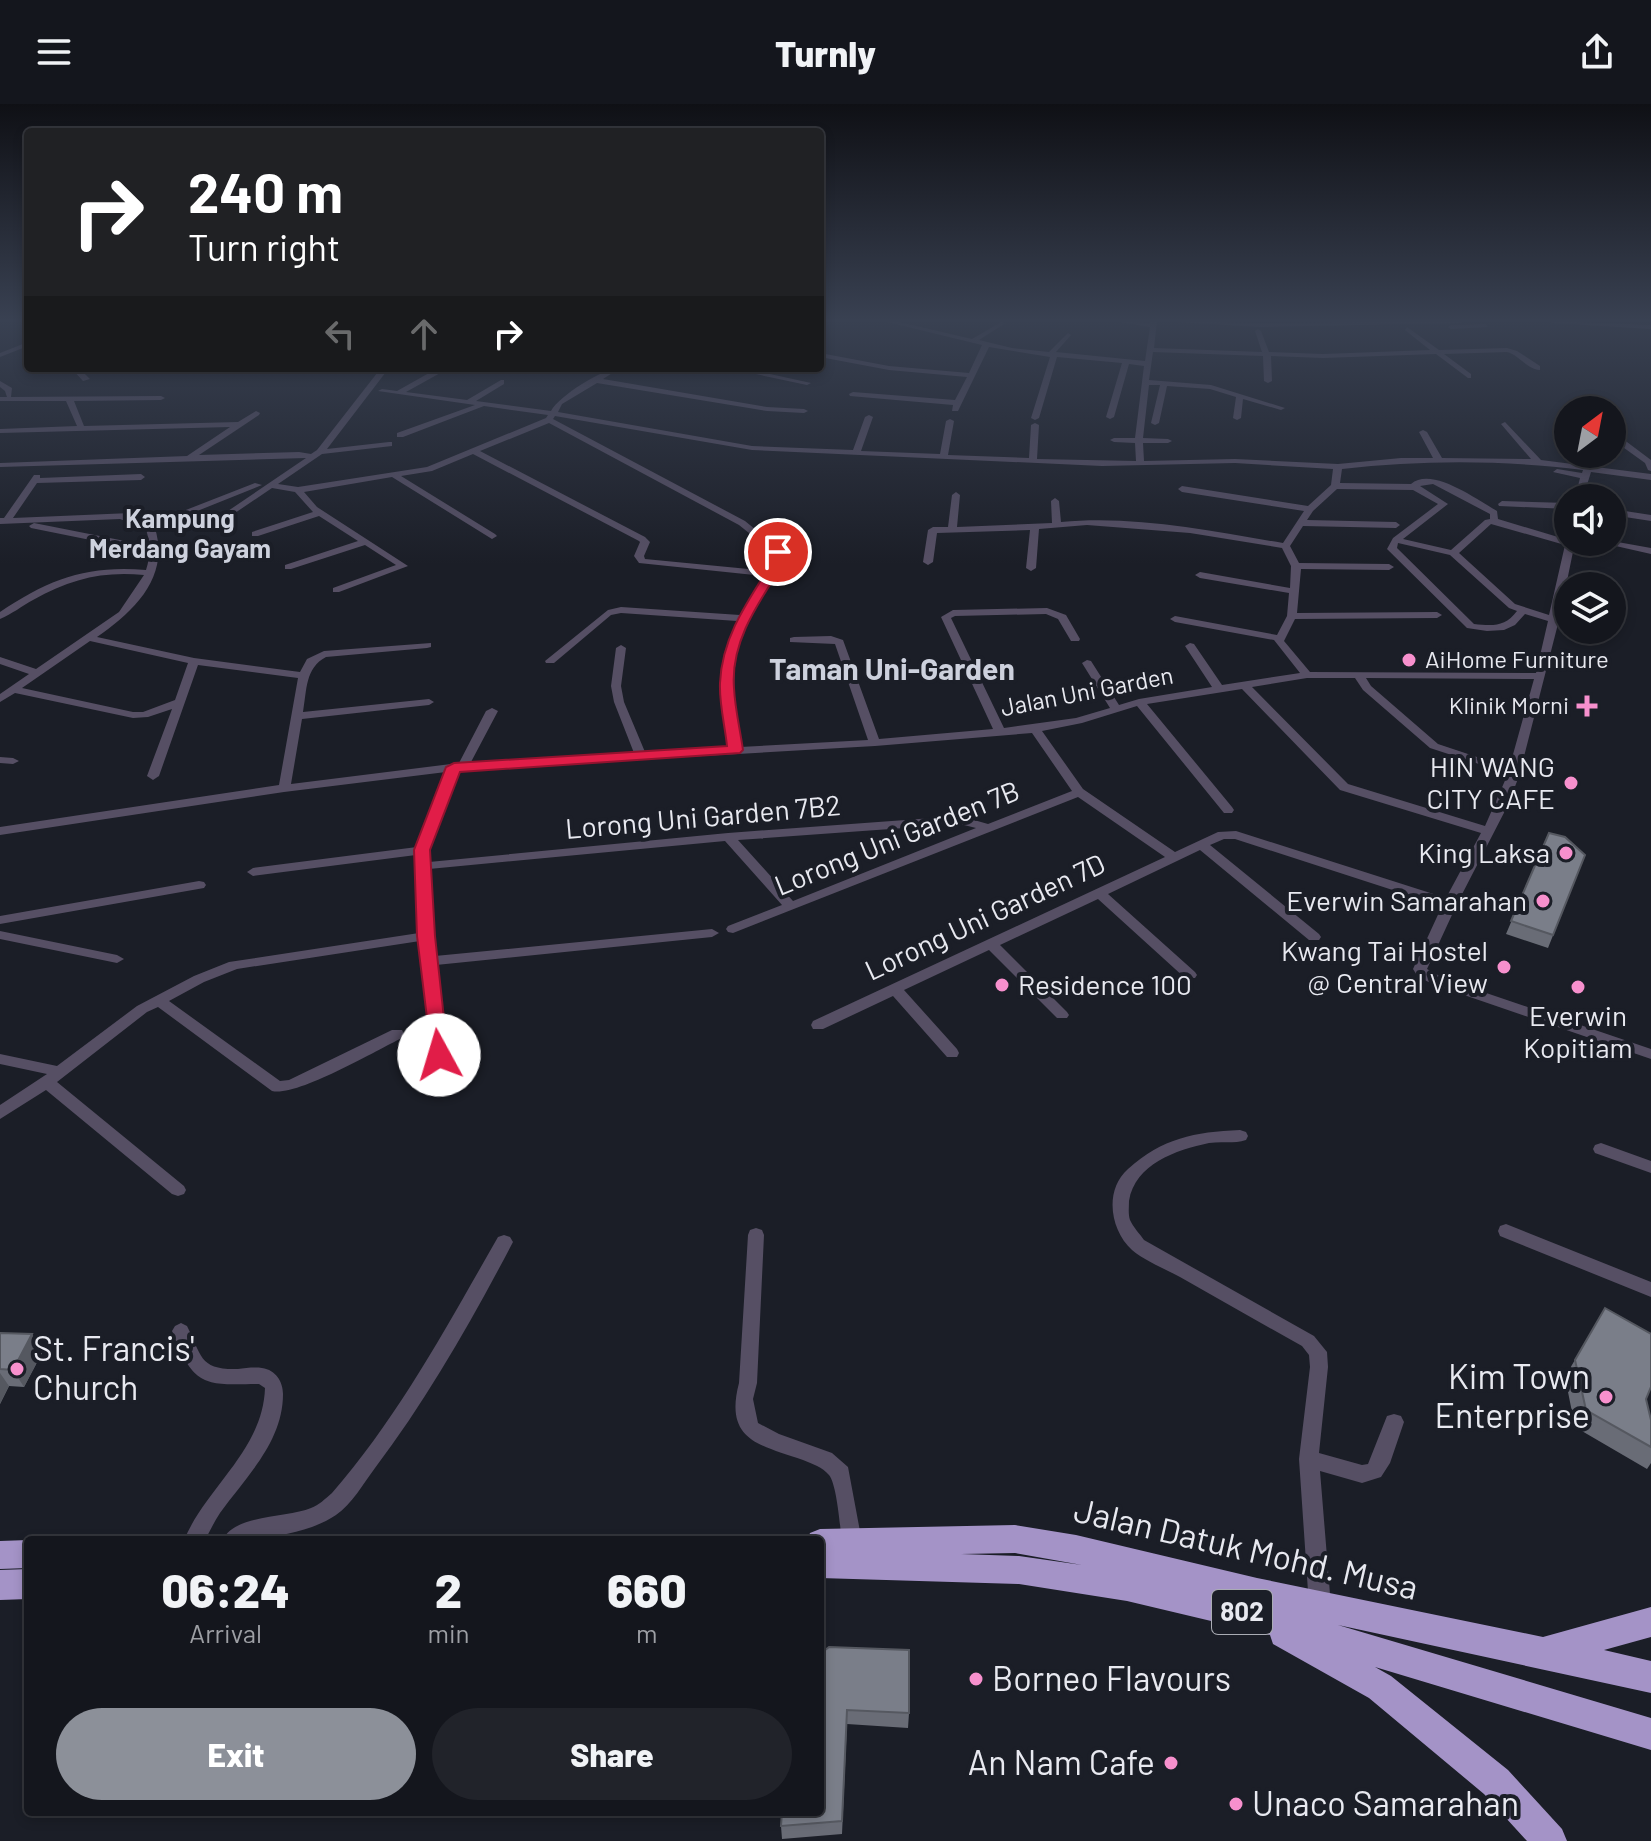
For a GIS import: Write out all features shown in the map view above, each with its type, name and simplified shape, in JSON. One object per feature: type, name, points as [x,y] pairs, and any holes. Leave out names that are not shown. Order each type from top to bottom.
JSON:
[{"type":"highway","name":"Jalan Datuk Mohd. Musa","points":[[824,1543],[1015,1539],[1038,1542],[1320,1606],[1545,1651],[1651,1677]]},
{"type":"highway","points":[[0,1555],[24,1554]]},
{"type":"highway","name":"Jalan Datuk Mohd. Musa","points":[[824,1564],[1019,1570],[1127,1586],[1253,1615],[1651,1734]]},
{"type":"highway","points":[[0,1585],[24,1584]]},
{"type":"highway","points":[[1253,1615],[1380,1687],[1496,1782],[1550,1841]]},
{"type":"highway","points":[[1545,1651],[1651,1622]]},
{"type":"street","points":[[70,402],[82,430]]},
{"type":"street","points":[[229,513],[316,455],[358,402]]},
{"type":"street","points":[[460,402],[552,414],[752,448],[1140,464],[1235,461],[1338,467],[1369,462],[1538,462],[1651,484]]},
{"type":"street","points":[[270,485],[298,490],[429,469],[552,414],[567,402]]},
{"type":"street","points":[[726,402],[804,411]]},
{"type":"street","points":[[944,456],[952,416],[958,403],[947,402]]},
{"type":"street","points":[[1033,461],[1035,422],[1040,402]]},
{"type":"street","points":[[1115,455],[1111,422],[1116,402]]},
{"type":"street","points":[[1140,464],[1143,402]]},
{"type":"street","points":[[1155,423],[1160,402]]},
{"type":"street","points":[[1237,418],[1239,402]]},
{"type":"street","points":[[1262,402],[1281,408]]},
{"type":"street","points":[[400,435],[481,405]]},
{"type":"street","points":[[189,459],[256,413]]},
{"type":"street","points":[[552,414],[611,454],[742,523],[778,552],[781,558],[743,618],[730,654],[726,686],[735,750]]},
{"type":"street","points":[[856,450],[869,417]]},
{"type":"street","points":[[0,431],[238,424]]},
{"type":"street","points":[[1505,424],[1538,462]]},
{"type":"street","points":[[1423,432],[1439,461]]},
{"type":"street","points":[[1114,440],[1139,442],[1165,439],[1180,451]]},
{"type":"street","points":[[0,465],[45,466],[316,455],[389,444]]},
{"type":"street","points":[[1626,445],[1649,462],[1651,468]]},
{"type":"street","points":[[474,451],[642,539],[645,542],[639,556],[642,561],[770,574]]},
{"type":"street","points":[[4,520],[45,466]]},
{"type":"street","points":[[1285,546],[1310,509],[1335,486],[1338,467]]},
{"type":"street","points":[[4,520],[123,517],[149,521],[225,500],[294,469]]},
{"type":"street","points":[[1449,469],[1536,470],[1651,477]]},
{"type":"street","points":[[1583,484],[1586,472]]},
{"type":"street","points":[[395,476],[492,536]]},
{"type":"street","points":[[33,481],[141,477]]},
{"type":"street","points":[[1415,487],[1416,483],[1434,481],[1494,513],[1494,521]]},
{"type":"street","points":[[1335,486],[1415,487],[1444,504],[1396,540],[1392,549],[1464,623],[1480,628],[1505,628],[1513,625],[1522,611]]},
{"type":"street","points":[[1182,489],[1310,509]]},
{"type":"street","points":[[298,490],[320,513],[403,566],[336,590]]},
{"type":"street","points":[[952,530],[956,495]]},
{"type":"street","points":[[1055,501],[1057,523]]},
{"type":"street","points":[[1502,504],[1554,506]]},
{"type":"street","points":[[255,534],[320,513]]},
{"type":"street","points":[[1626,514],[1651,518]]},
{"type":"street","points":[[32,520],[30,525],[140,547]]},
{"type":"street","points":[[0,699],[123,614],[156,562],[157,544],[149,521]]},
{"type":"street","points":[[1453,553],[1488,522],[1494,521],[1554,538]]},
{"type":"street","points":[[928,562],[933,530],[1035,527],[1057,523],[1152,526],[1285,546]]},
{"type":"street","points":[[1299,523],[1396,525]]},
{"type":"street","points":[[1031,568],[1035,527]]},
{"type":"street","points":[[1396,540],[1453,553],[1512,606],[1554,620],[1513,776],[1421,964],[1423,974],[1651,1054]]},
{"type":"street","points":[[288,567],[366,542]]},
{"type":"street","points":[[1285,546],[1296,566],[1292,616],[1279,638],[1280,644],[1307,675]]},
{"type":"street","points":[[1626,546],[1651,551]]},
{"type":"street","points":[[1296,566],[1389,567]]},
{"type":"street","points":[[0,616],[41,592],[85,575],[101,571],[150,573]]},
{"type":"street","points":[[1200,575],[1293,591]]},
{"type":"street","points":[[550,661],[608,613],[621,610],[743,618]]},
{"type":"street","points":[[1000,732],[946,617],[953,613],[1047,611],[1062,617],[1075,639]]},
{"type":"street","points":[[1292,616],[1437,615]]},
{"type":"street","points":[[1175,619],[1279,638]]},
{"type":"street","points":[[90,638],[194,661],[304,676]]},
{"type":"street","points":[[794,640],[831,639],[839,642],[875,743]]},
{"type":"street","points":[[284,788],[304,676],[311,661],[324,654],[427,645]]},
{"type":"street","points":[[1190,646],[1219,689]]},
{"type":"street","points":[[621,648],[616,686],[619,702],[641,756]]},
{"type":"street","points":[[0,660],[38,674]]},
{"type":"street","points":[[153,776],[194,661]]},
{"type":"street","points":[[1087,663],[1116,709]]},
{"type":"street","name":"Jalan Uni Garden","points":[[0,831],[284,788],[458,767],[875,743],[1035,729],[1078,721],[1139,702],[1307,675],[1540,676]]},
{"type":"street","points":[[1359,676],[1367,688],[1434,746],[1479,761]]},
{"type":"street","points":[[1244,685],[1344,787],[1487,831]]},
{"type":"street","points":[[14,690],[133,715],[144,715],[179,702]]},
{"type":"street","points":[[299,716],[429,702]]},
{"type":"street","points":[[1139,702],[1228,810]]},
{"type":"street","points":[[439,1055],[426,936],[422,850],[458,767],[492,711]]},
{"type":"street","points":[[1035,729],[1079,792],[1174,857]]},
{"type":"street","name":"Lorong Uni Garden 7B","points":[[733,929],[1079,792]]},
{"type":"street","name":"Lorong Uni Garden 7B2","points":[[423,866],[728,837],[960,820],[986,827]]},
{"type":"street","name":"Lorong Uni Garden 7D","points":[[818,1025],[1222,835],[1236,835],[1450,904]]},
{"type":"street","points":[[728,837],[791,907]]},
{"type":"street","points":[[1201,844],[1314,937]]},
{"type":"street","points":[[253,872],[422,850]]},
{"type":"street","points":[[0,920],[199,885]]},
{"type":"street","points":[[1098,892],[1190,975]]},
{"type":"street","points":[[429,961],[712,933]]},
{"type":"street","points":[[0,935],[117,959]]},
{"type":"street","points":[[0,1113],[54,1077],[142,1009],[234,965],[426,936]]},
{"type":"street","points":[[990,943],[1062,1015]]},
{"type":"street","points":[[895,989],[952,1053]]},
{"type":"street","points":[[159,1000],[277,1087],[292,1085],[397,1034]]},
{"type":"street","points":[[0,1059],[54,1077],[178,1190]]},
{"type":"street","points":[[1240,1136],[1185,1143],[1153,1156],[1129,1177],[1120,1209],[1122,1222],[1138,1245],[1281,1324],[1308,1341],[1318,1352],[1309,1459],[1320,1606]]},
{"type":"street","points":[[1601,1149],[1651,1167]]},
{"type":"street","points":[[1506,1231],[1651,1290]]},
{"type":"street","points":[[756,1235],[748,1383],[744,1399],[749,1428],[773,1441],[825,1459],[841,1473],[852,1542]]},
{"type":"street","points":[[238,1536],[245,1531],[298,1524],[333,1506],[417,1393],[504,1242]]},
{"type":"street","points":[[181,1331],[192,1364],[210,1376],[263,1376],[274,1385],[275,1406],[258,1447],[242,1474],[212,1508],[196,1536]]},
{"type":"street","points":[[1309,1459],[1362,1474],[1374,1471],[1380,1463],[1394,1422]]},
{"type":"building","name":"Everwin Samarahan","points":[[1549,833],[1565,837],[1585,855],[1553,935],[1511,921]]},
{"type":"building","name":"Kim Town Enterprise","points":[[1605,1308],[1651,1334],[1651,1387],[1646,1399],[1651,1420],[1651,1447],[1586,1410],[1575,1360]]},
{"type":"building","points":[[0,1333],[32,1334],[13,1370],[0,1369]]},
{"type":"building","points":[[829,1647],[909,1650],[909,1713],[847,1710],[842,1821],[781,1826],[782,1816],[824,1816],[824,1651]]},
{"type":"place","name":"AiHome Furniture","points":[[1409,660]]},
{"type":"place","name":"Klinik Morni","points":[[1587,706]]},
{"type":"place","name":"HIN WANG CITY CAFE","points":[[1571,783]]},
{"type":"place","name":"King Laksa","points":[[1566,853]]},
{"type":"place","name":"Everwin Samarahan","points":[[1543,901]]},
{"type":"place","name":"Kwang Tai Hostel @ Central View","points":[[1504,967]]},
{"type":"place","name":"Residence 100","points":[[1002,985]]},
{"type":"place","name":"Everwin Kopitiam","points":[[1578,987]]},
{"type":"place","name":"St. Francis' Church","points":[[17,1369]]},
{"type":"place","name":"Kim Town Enterprise","points":[[1606,1397]]},
{"type":"place","name":"Borneo Flavours","points":[[976,1679]]},
{"type":"place","name":"An Nam Cafe","points":[[1171,1763]]},
{"type":"place","name":"Unaco Samarahan","points":[[1236,1804]]},
{"type":"district","name":"Kampung Merdang Gayam","points":[[180,534]]},
{"type":"district","name":"Taman Uni-Garden","points":[[892,670]]},
{"type":"route","points":[[439,1055],[426,936],[422,850],[454,767],[735,750],[726,686],[730,654],[743,618],[781,558],[778,552]]}]
